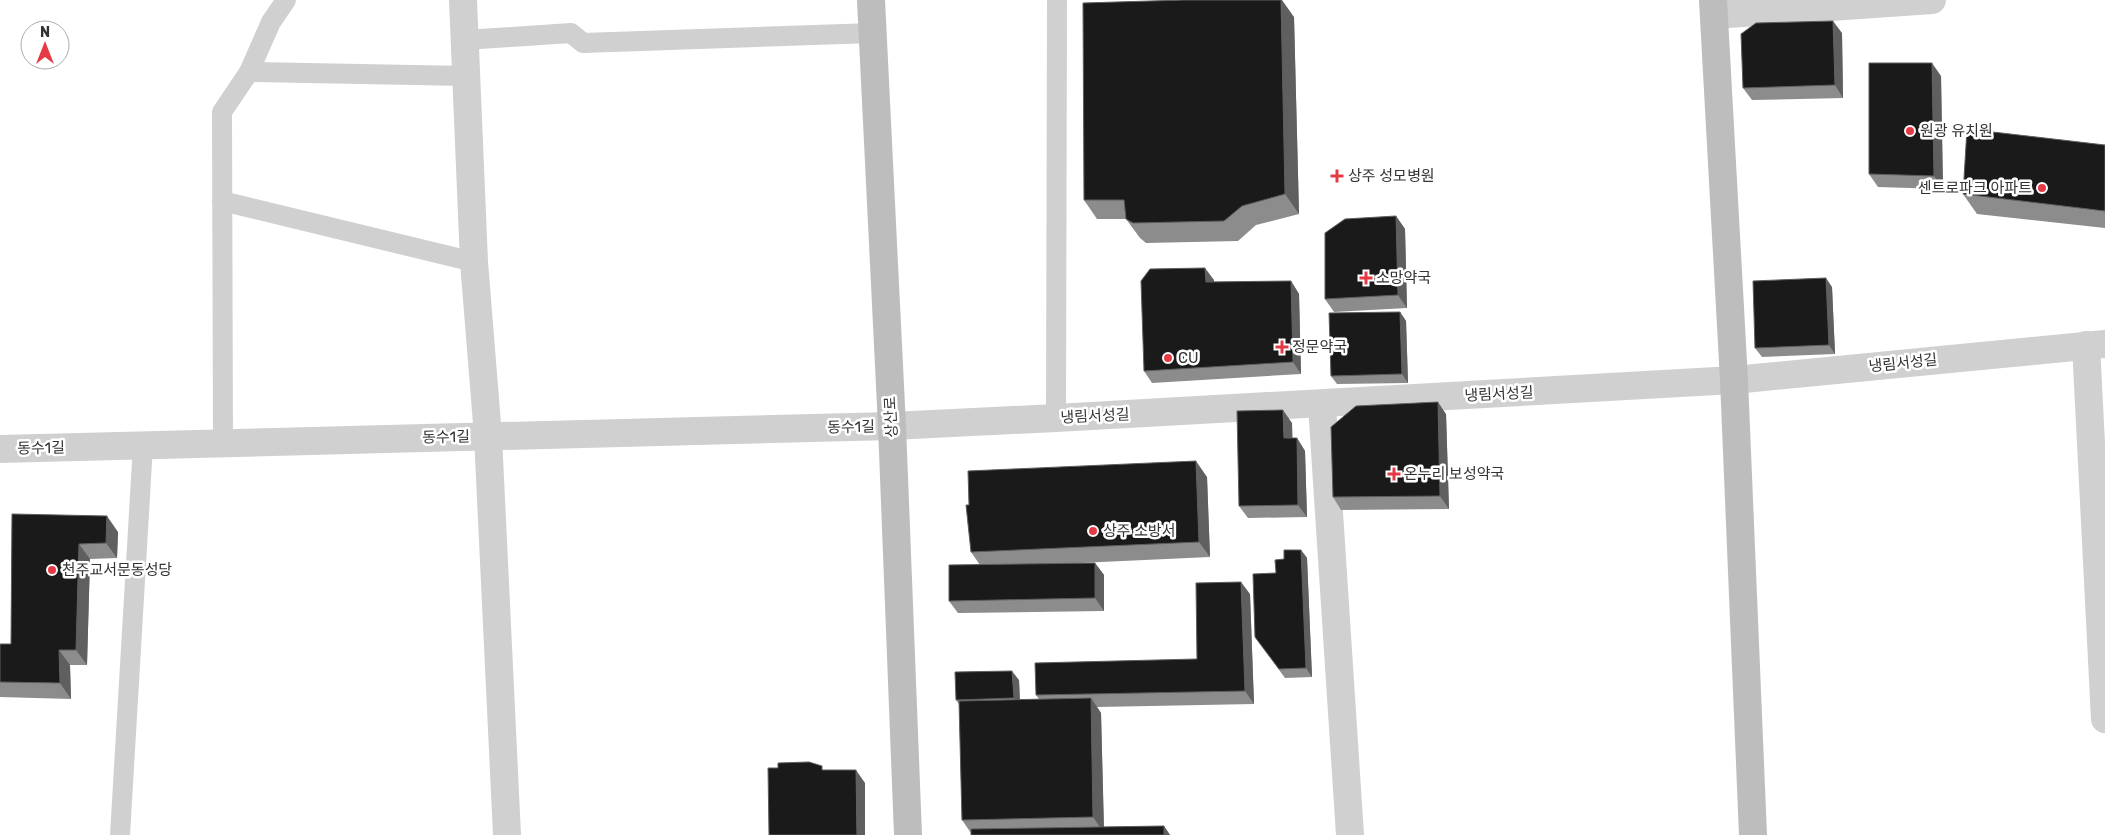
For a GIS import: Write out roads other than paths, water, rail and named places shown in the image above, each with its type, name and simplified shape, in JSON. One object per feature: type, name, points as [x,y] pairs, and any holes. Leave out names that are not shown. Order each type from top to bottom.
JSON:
[{"type":"street","points":[[463,0],[474,262],[488,436],[507,835]]},
{"type":"street","name":"상산로","points":[[871,0],[892,426],[908,835]]},
{"type":"street","points":[[1752,835],[1734,380],[1713,7],[1932,0]]},
{"type":"street","points":[[2095,345],[2105,719]]},
{"type":"street","name":"냉림서성길","points":[[892,426],[1322,405],[1734,380],[2095,345]]},
{"type":"street","points":[[1322,405],[1350,835]]},
{"type":"street","name":"동수1길","points":[[0,449],[892,426]]},
{"type":"lane","points":[[223,443],[222,112],[249,72],[270,22],[286,0]]},
{"type":"lane","points":[[1056,418],[1057,0]]},
{"type":"lane","points":[[465,40],[572,33],[583,43],[873,33]]},
{"type":"lane","points":[[249,72],[467,76]]},
{"type":"lane","points":[[222,201],[474,262]]},
{"type":"lane","points":[[120,835],[143,445]]},
{"type":"place","name":"원광 유치원","points":[[1910,131]]},
{"type":"place","name":"상주 성모병원","points":[[1337,176]]},
{"type":"place","name":"센트로파크 아파트","points":[[2042,188]]},
{"type":"place","name":"소망약국","points":[[1366,278]]},
{"type":"place","name":"정문약국","points":[[1282,347]]},
{"type":"place","name":"CU","points":[[1168,358]]},
{"type":"place","name":"온누리 보성약국","points":[[1394,474]]},
{"type":"place","name":"상주 소방서","points":[[1093,531]]},
{"type":"place","name":"천주교서문동성당","points":[[52,570]]}]
